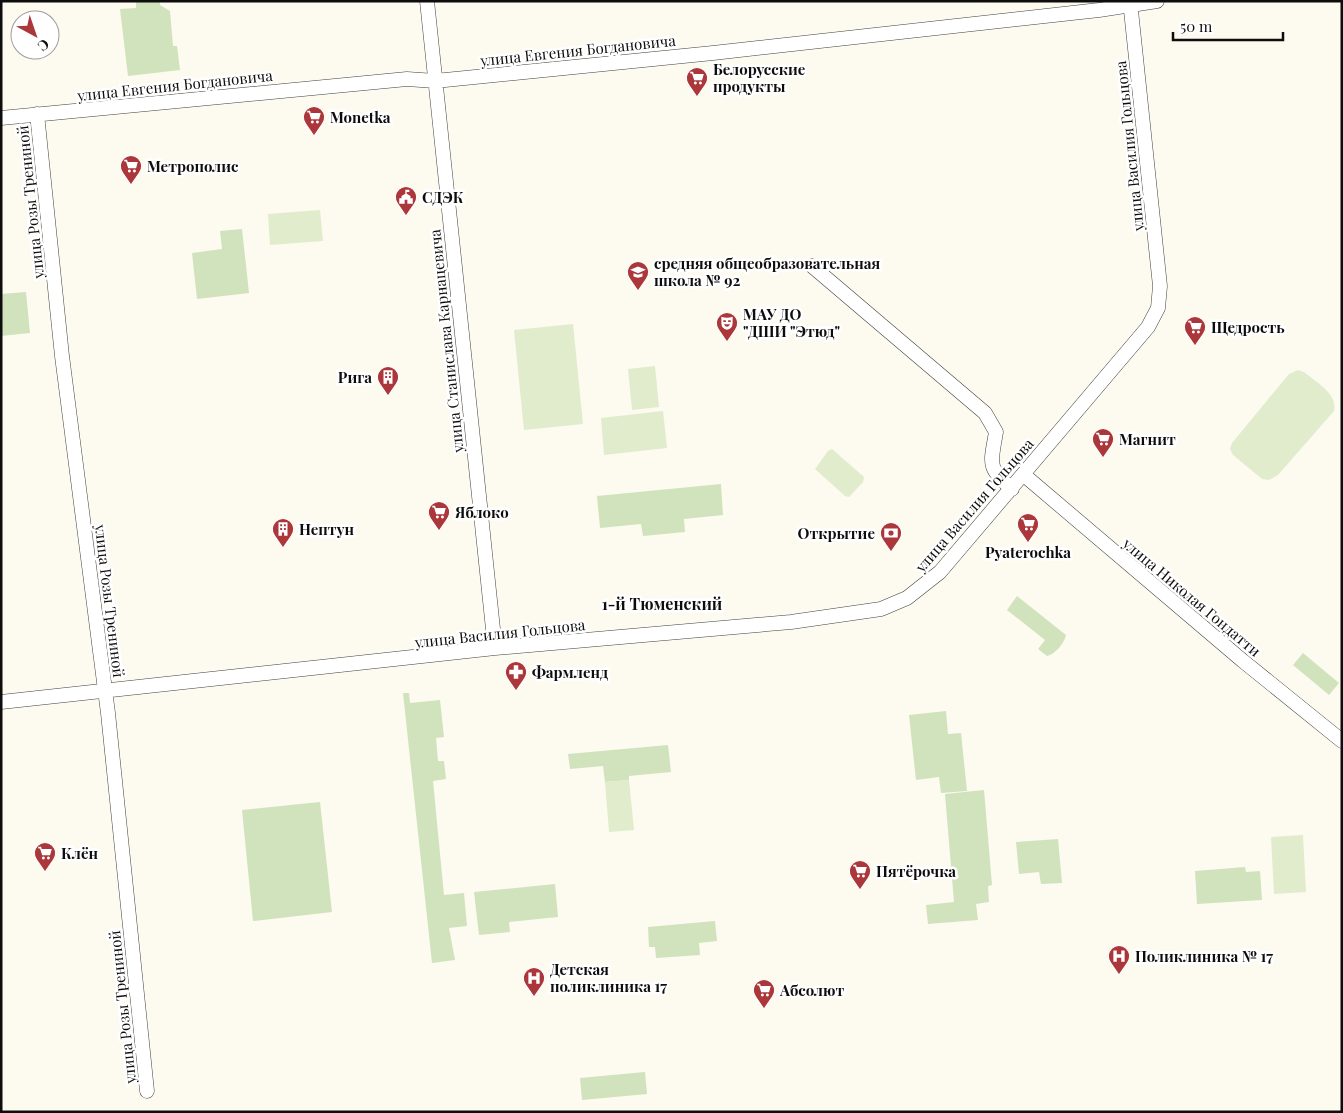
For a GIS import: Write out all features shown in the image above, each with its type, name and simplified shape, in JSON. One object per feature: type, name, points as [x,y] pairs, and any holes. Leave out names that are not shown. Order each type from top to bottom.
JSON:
[{"type":"street","name":"улица Станислава Карнацевича","points":[[427,1],[495,648]]},
{"type":"street","name":"улица Евгения Богдановича","points":[[1,118],[407,79],[435,81],[720,53],[1091,11],[1130,3],[1157,1]]},
{"type":"street","name":"улица Василия Гольцова","points":[[1,702],[105,689],[495,648],[791,622],[881,609],[907,598],[930,582],[1012,489],[1148,327],[1158,308],[1160,286],[1130,3]]},
{"type":"street","name":"улица Розы Трениной","points":[[37,114],[62,356],[105,689],[146,1091]]},
{"type":"street","points":[[812,266],[986,413],[996,432],[992,459],[995,474],[1012,489]]},
{"type":"street","name":"улица Николая Гондатти","points":[[1024,475],[1243,661],[1342,741]]},
{"type":"green space","points":[[136,1],[160,1],[160,5],[170,11],[173,46],[177,46],[180,70],[128,76],[120,9],[136,8]]},
{"type":"green space","points":[[320,210],[323,241],[270,245],[268,214]]},
{"type":"green space","points":[[242,229],[249,293],[197,299],[192,253],[222,249],[220,231]]},
{"type":"green space","points":[[26,292],[30,333],[1,336],[1,294]]},
{"type":"green space","points":[[573,324],[583,424],[524,430],[514,330]]},
{"type":"green space","points":[[655,366],[659,407],[632,410],[628,369]]},
{"type":"green space","points":[[1298,370],[1304,372],[1325,389],[1333,399],[1334,411],[1278,475],[1269,480],[1262,479],[1233,455],[1230,449],[1232,443],[1289,374]]},
{"type":"green space","points":[[663,411],[667,448],[604,455],[601,418]]},
{"type":"green space","points":[[832,449],[864,477],[863,482],[849,497],[845,496],[815,469],[828,451]]},
{"type":"green space","points":[[721,484],[723,515],[684,519],[685,532],[643,536],[641,524],[600,528],[597,496]]},
{"type":"green space","points":[[1017,596],[1066,635],[1056,651],[1047,656],[1038,649],[1045,640],[1007,610]]},
{"type":"green space","points":[[1303,653],[1339,683],[1329,695],[1293,665]]},
{"type":"green space","points":[[403,693],[409,693],[410,703],[440,700],[444,737],[436,738],[438,761],[444,761],[446,779],[433,781],[444,895],[464,893],[467,926],[449,928],[455,960],[432,963]]},
{"type":"green space","points":[[946,711],[948,734],[961,733],[967,791],[941,793],[939,777],[916,780],[909,715]]},
{"type":"green space","points":[[668,745],[671,772],[629,776],[629,780],[605,782],[603,766],[570,769],[568,754]]},
{"type":"green space","points":[[629,780],[634,830],[609,832],[605,782]]},
{"type":"green space","points":[[984,790],[992,885],[988,886],[989,902],[976,904],[978,920],[928,924],[926,905],[954,902],[945,794]]},
{"type":"green space","points":[[320,802],[332,912],[253,921],[242,810]]},
{"type":"green space","points":[[1303,835],[1306,892],[1274,894],[1271,837]]},
{"type":"green space","points":[[1058,839],[1062,883],[1041,884],[1039,872],[1019,874],[1016,842]]},
{"type":"green space","points":[[1245,867],[1246,872],[1260,871],[1262,900],[1197,904],[1195,871]]},
{"type":"green space","points":[[555,884],[558,917],[509,922],[510,932],[479,935],[474,892]]},
{"type":"green space","points":[[715,921],[717,941],[699,943],[700,955],[656,958],[655,947],[649,947],[648,927]]},
{"type":"green space","points":[[645,1072],[647,1094],[582,1100],[580,1078]]},
{"type":"place","name":"Белорусские продукты","points":[[697,97]]},
{"type":"place","name":"Monetka","points":[[314,136]]},
{"type":"place","name":"Метрополис","points":[[131,185]]},
{"type":"place","name":"СДЭК","points":[[406,216]]},
{"type":"place","name":"средняя общеобразовательная школа № 92","points":[[638,291]]},
{"type":"place","name":"МАУ ДО \"ДШИ \"Этюд\"","points":[[727,342]]},
{"type":"place","name":"Щедрость","points":[[1195,346]]},
{"type":"place","name":"Рига","points":[[388,396]]},
{"type":"place","name":"Магнит","points":[[1103,458]]},
{"type":"place","name":"Яблоко","points":[[439,531]]},
{"type":"place","name":"Pyaterochka","points":[[1028,543]]},
{"type":"place","name":"Нептун","points":[[283,548]]},
{"type":"place","name":"Открытие","points":[[891,552]]},
{"type":"place","name":"Фармленд","points":[[516,691]]},
{"type":"place","name":"Клён","points":[[45,872]]},
{"type":"place","name":"Пятёрочка","points":[[860,890]]},
{"type":"place","name":"Поликлиника № 17","points":[[1119,975]]},
{"type":"place","name":"Детская поликлиника 17","points":[[534,997]]},
{"type":"place","name":"Абсолют","points":[[764,1009]]},
{"type":"district","name":"1-й Тюменский","points":[[662,603]]}]
